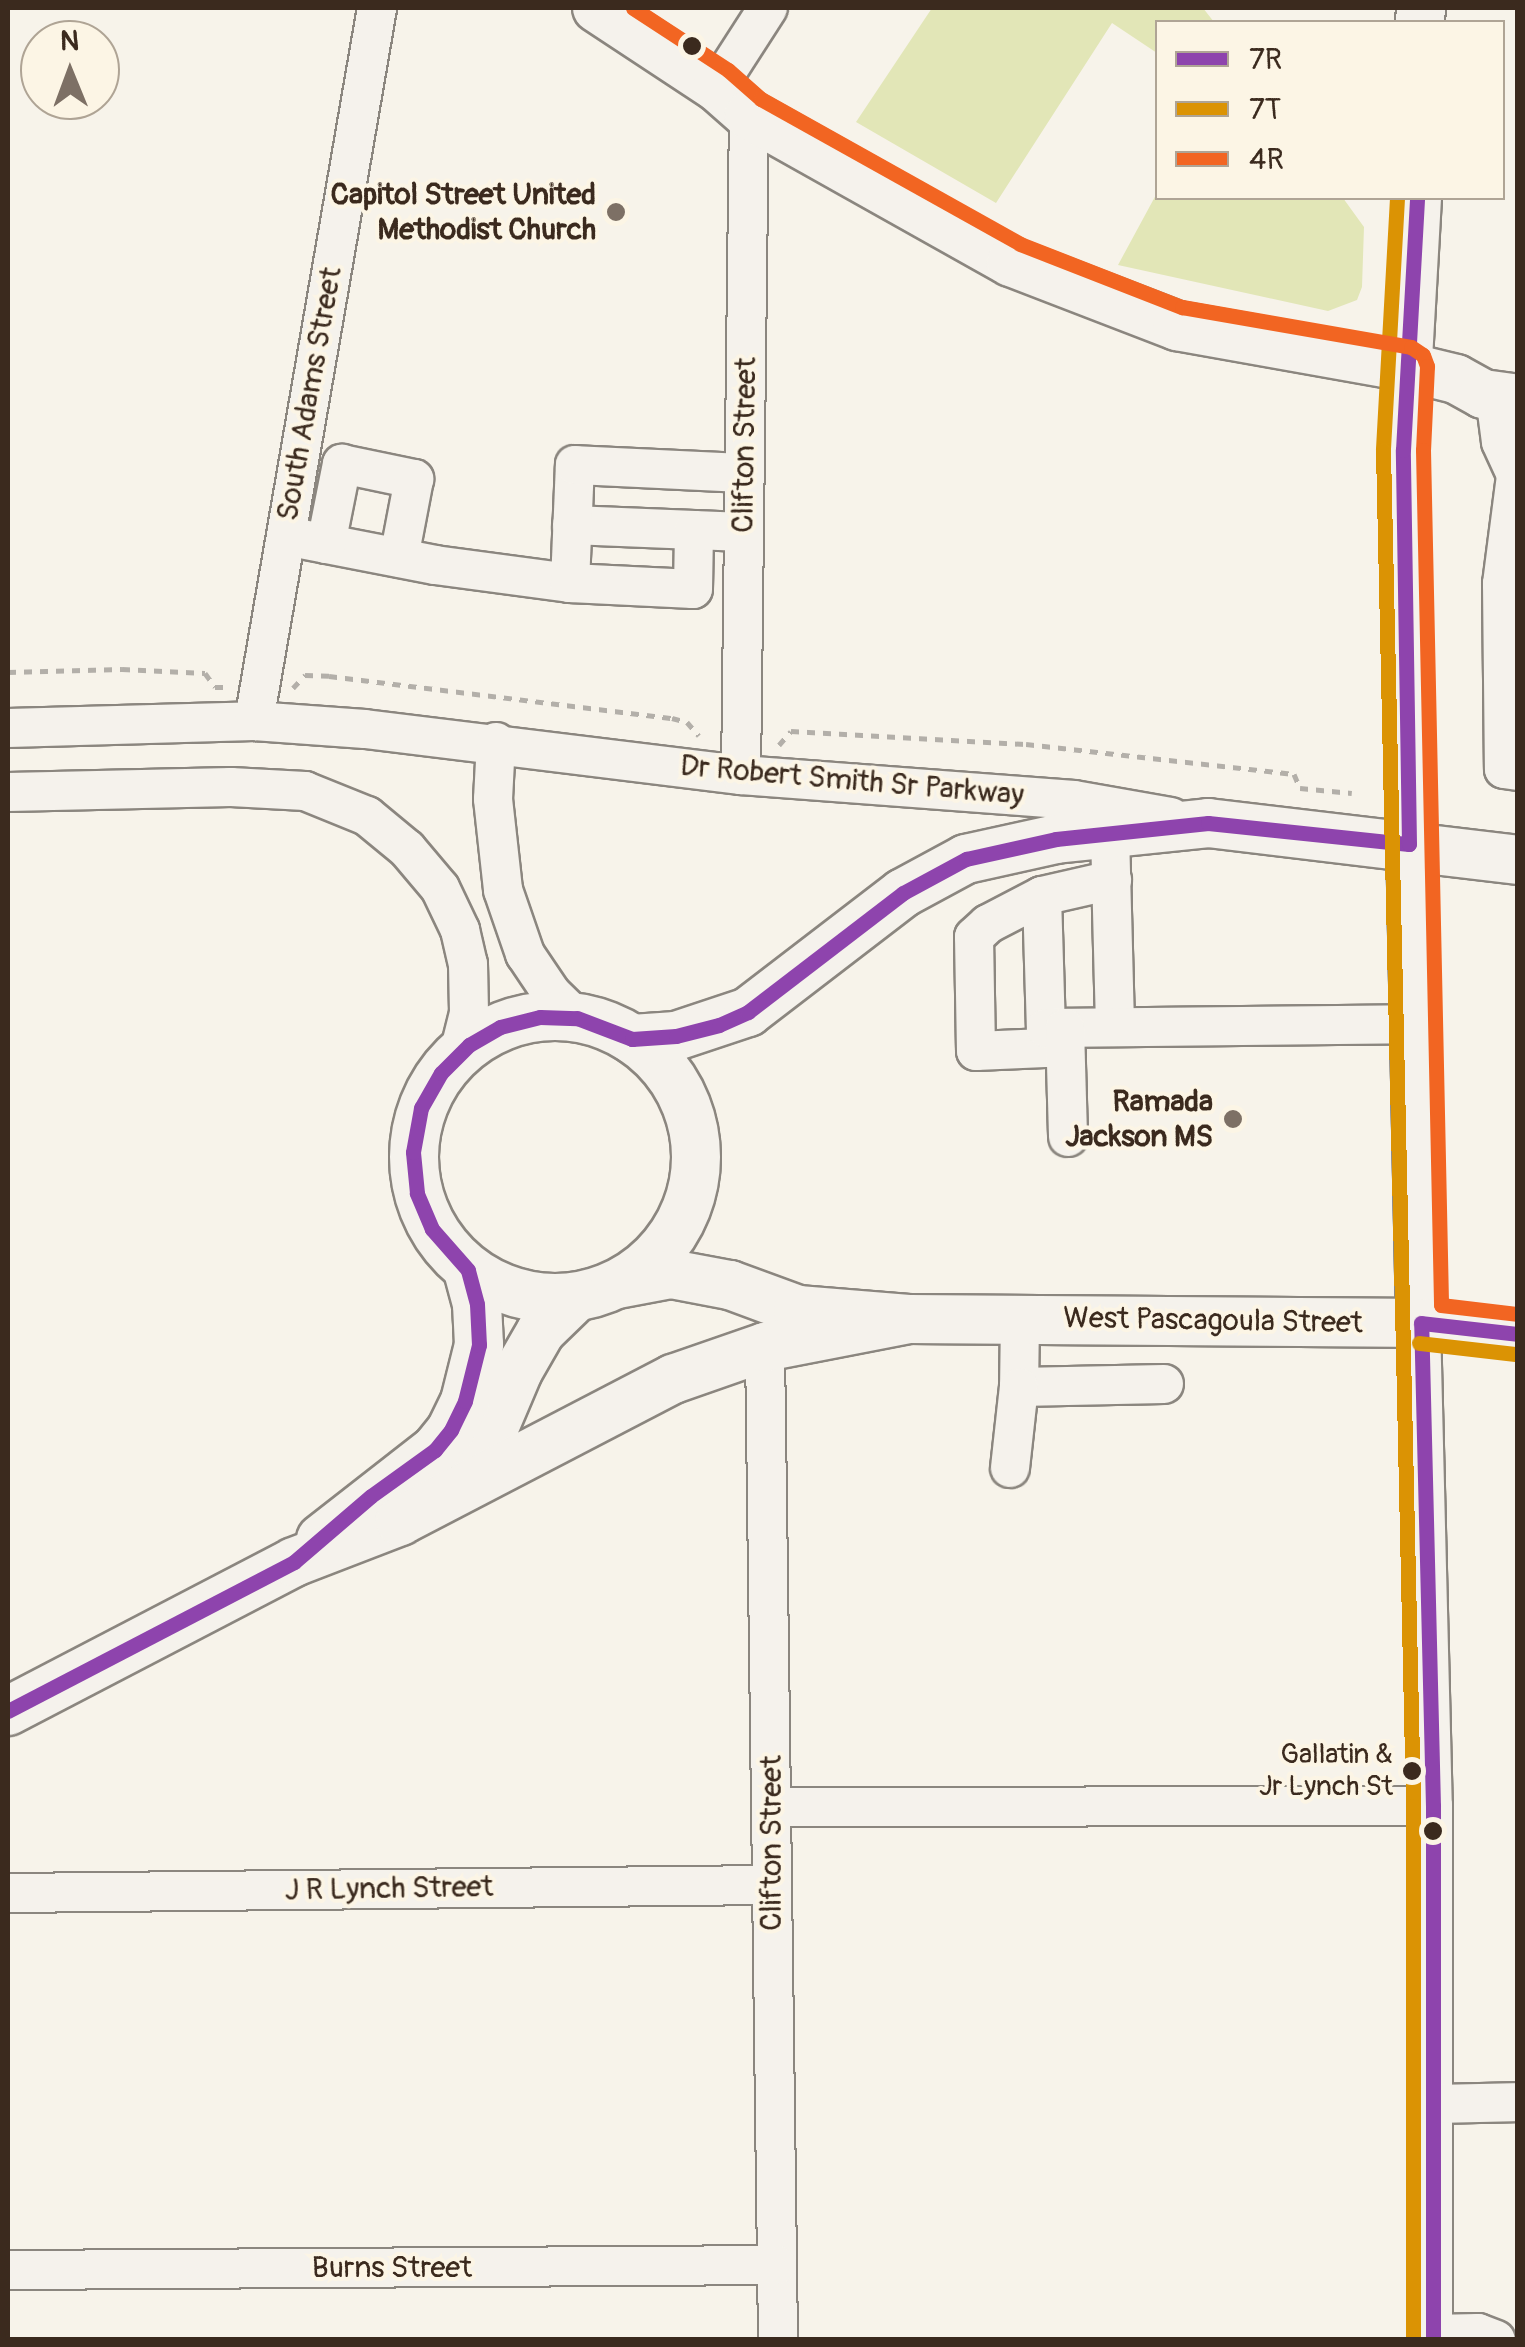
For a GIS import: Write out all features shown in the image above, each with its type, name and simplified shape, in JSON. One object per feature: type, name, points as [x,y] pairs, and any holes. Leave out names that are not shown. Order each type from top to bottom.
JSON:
[{"type":"main road","points":[[597,8],[733,101],[1011,262],[1158,319],[1496,387]]},
{"type":"main road","points":[[1417,200],[1403,450],[1422,1323]]},
{"type":"main road","points":[[632,1039],[676,1036],[748,1012],[903,892],[966,859],[1056,839],[1111,857],[1208,824],[1409,844],[1518,860]]},
{"type":"main road","points":[[472,1480],[518,1371],[541,1331],[597,1290],[644,1267],[679,1226],[696,1174],[690,1113],[674,1080],[632,1039],[576,1018],[540,1017],[500,1027],[459,1053],[441,1073],[421,1108],[413,1152],[417,1194],[432,1229],[468,1270],[496,1286],[543,1299],[597,1290]]},
{"type":"main road","points":[[8,1711],[294,1562],[371,1496],[435,1450],[451,1430],[465,1401],[479,1344],[477,1304],[468,1270]]},
{"type":"main road","name":"West Pascagoula Street","points":[[597,1290],[671,1274],[730,1285],[798,1310],[908,1319],[1422,1323],[1518,1334]]},
{"type":"main road","name":"West Pascagoula Street","points":[[294,1562],[400,1521],[472,1480],[673,1379],[766,1347],[908,1319]]},
{"type":"street","name":"South Adams Street","points":[[254,721],[377,8]]},
{"type":"street","points":[[733,101],[768,8]]},
{"type":"street","name":"Clifton Street","points":[[733,101],[745,474],[741,775]]},
{"type":"street","points":[[1496,387],[1501,442],[1516,478],[1504,769],[1518,771]]},
{"type":"street","points":[[326,544],[342,464],[414,479],[399,558]]},
{"type":"street","points":[[570,582],[575,465],[745,474]]},
{"type":"street","points":[[572,525],[744,532]]},
{"type":"street","points":[[286,536],[399,558],[570,582],[693,589],[694,530]]},
{"type":"street","name":"Dr Robert Smith Sr Parkway","points":[[8,728],[254,721],[496,742],[741,775],[1074,800],[1208,824]]},
{"type":"street","points":[[496,742],[493,799],[503,890],[524,954],[552,994],[576,1018]]},
{"type":"street","points":[[8,792],[231,787],[306,791],[367,816],[407,849],[440,888],[460,930],[468,964],[470,1013],[459,1053]]},
{"type":"street","points":[[1055,1028],[1046,1048],[976,1052],[974,938],[988,924],[1111,857],[1115,1027]]},
{"type":"street","points":[[1042,896],[1068,1137]]},
{"type":"street","points":[[1055,1028],[1414,1024]]},
{"type":"street","points":[[1010,1468],[1019,1388],[1020,1319]]},
{"type":"street","points":[[1422,1323],[1433,1806],[1433,2337],[1478,2334],[1496,2340]]},
{"type":"street","name":"Clifton Street","points":[[766,1347],[778,2340]]},
{"type":"street","points":[[1019,1388],[1164,1384]]},
{"type":"street","points":[[774,1808],[1433,1806]]},
{"type":"street","name":"J R Lynch Street","points":[[8,1893],[771,1885]]},
{"type":"street","points":[[1433,2104],[1518,2102]]},
{"type":"street","name":"Burns Street","points":[[8,2270],[776,2265]]},
{"type":"path","points":[[8,672],[122,669],[205,673],[215,687],[236,687]]},
{"type":"path","points":[[284,688],[295,688],[304,675],[348,678],[672,718],[687,722],[694,736],[708,738]]},
{"type":"path","points":[[769,745],[782,745],[791,731],[1026,744],[1294,774],[1300,788],[1352,793]]},
{"type":"green space","points":[[932,8],[1203,8],[1212,20],[1155,20],[1155,52],[1112,23],[996,203],[856,122]]},
{"type":"green space","points":[[1155,197],[1155,200],[1344,200],[1364,227],[1362,287],[1357,300],[1328,311],[1118,265]]},
{"type":"transit line","name":"4R","points":[[633,8],[728,70],[761,99],[1020,244],[1182,307],[1411,347],[1423,355],[1427,366],[1423,450],[1441,1305],[1518,1314]]},
{"type":"transit line","name":"7T","points":[[1397,200],[1383,450],[1413,1806],[1413,2340]]},
{"type":"transit line","name":"7R","points":[[8,1711],[294,1562],[371,1496],[435,1450],[451,1430],[465,1401],[479,1345],[477,1304],[468,1270],[432,1229],[417,1193],[413,1152],[421,1108],[441,1073],[469,1045],[500,1027],[540,1017],[577,1018],[632,1039],[676,1036],[719,1025],[748,1012],[903,893],[966,859],[1056,839],[1208,823],[1409,844],[1403,450],[1417,200]]},
{"type":"transit line","name":"7R","points":[[1433,2340],[1433,1806],[1421,1323],[1518,1334]]},
{"type":"transit line","name":"7T","points":[[1419,1343],[1516,1354]]},
{"type":"place","name":"Capitol Street United Methodist Church","points":[[616,212]]},
{"type":"place","name":"Ramada Jackson MS","points":[[1233,1119]]},
{"type":"place","name":"Gallatin & Jr Lynch St","points":[[1412,1771]]}]
